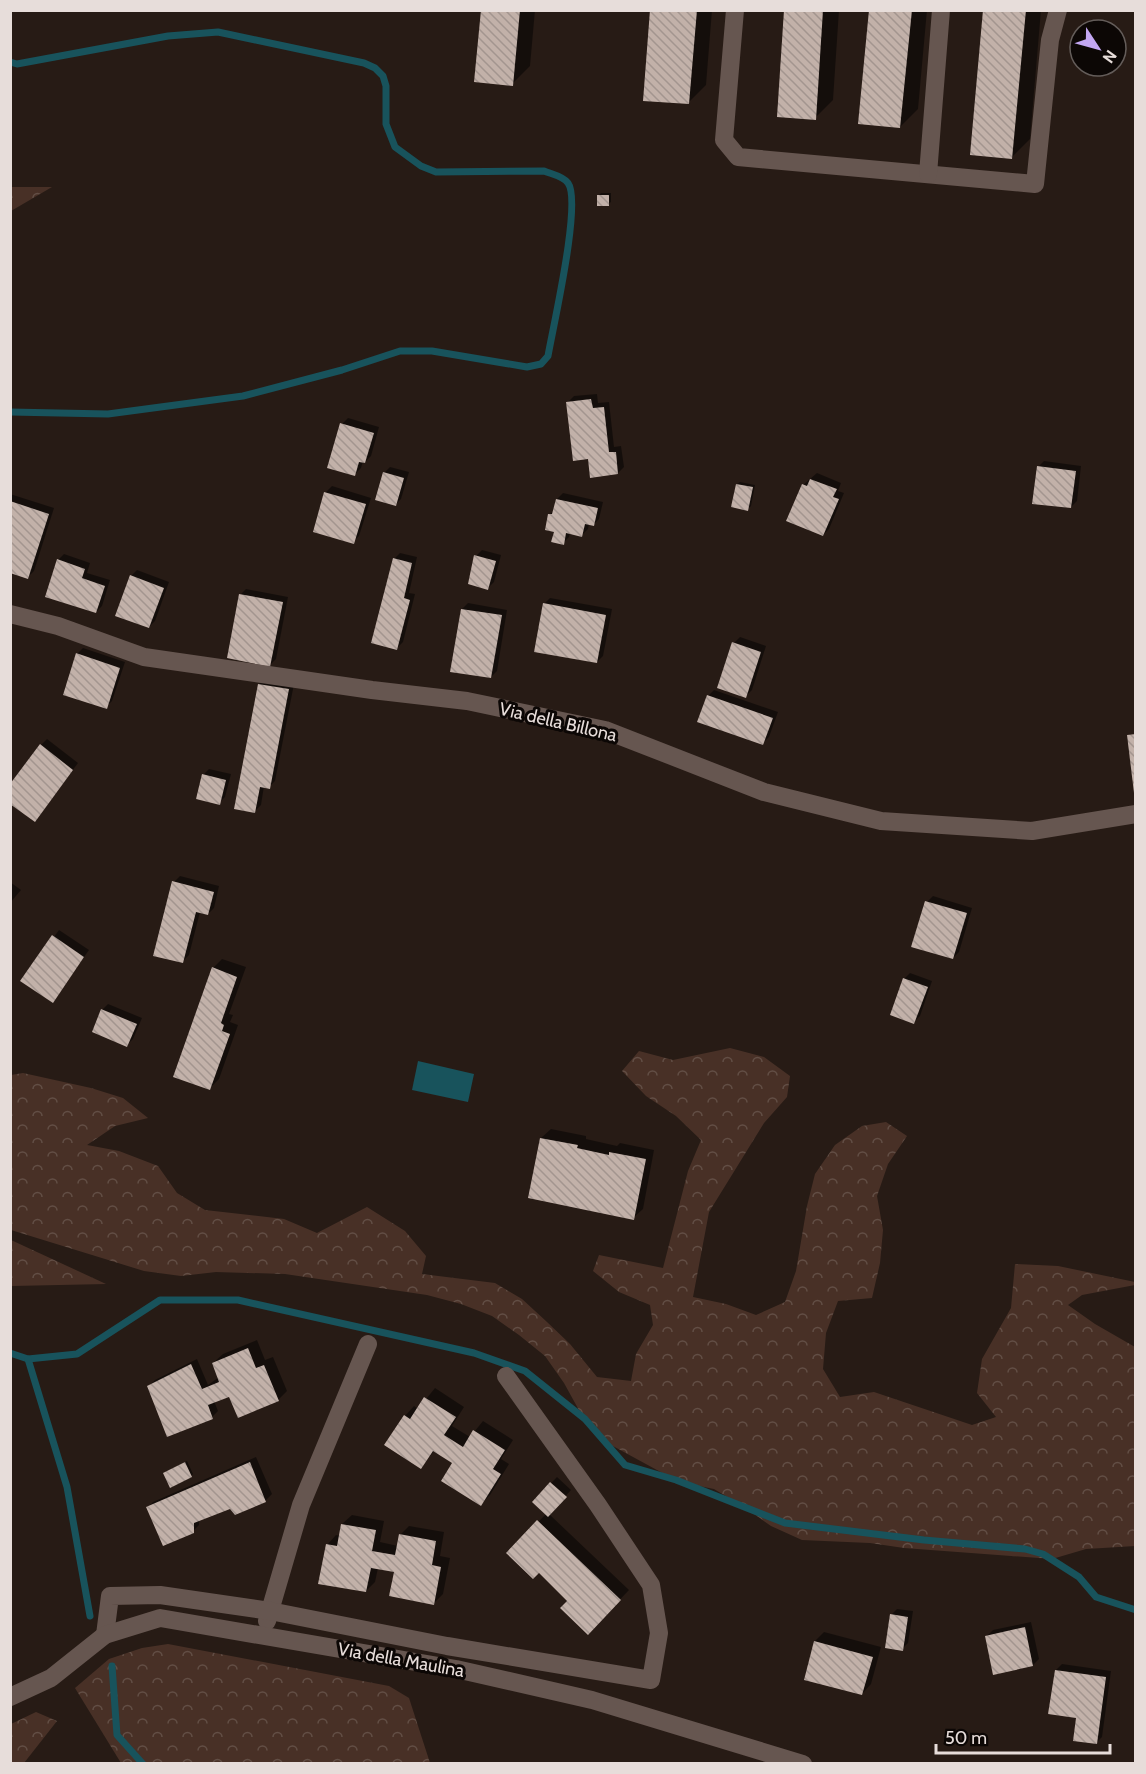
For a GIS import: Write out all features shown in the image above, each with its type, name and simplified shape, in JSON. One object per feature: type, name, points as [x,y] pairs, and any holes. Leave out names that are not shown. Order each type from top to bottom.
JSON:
[{"type":"street","points":[[735,10],[724,140],[738,157],[1035,184],[1050,40],[1058,10]]},
{"type":"street","points":[[928,174],[941,10]]},
{"type":"street","name":"Via della Billona","points":[[10,614],[58,626],[144,657],[372,690],[467,701],[605,730],[764,792],[881,821],[1032,831],[1136,814]]},
{"type":"street","points":[[263,1636],[301,1505],[368,1344]]},
{"type":"street","points":[[105,1635],[110,1596],[160,1595],[270,1611],[447,1646],[651,1680],[659,1633],[651,1585],[598,1505],[506,1376]]},
{"type":"street","name":"Via della Maulina","points":[[10,1697],[51,1678],[105,1635],[160,1618],[456,1669],[592,1700],[803,1764]]},
{"type":"green space","points":[[11,187],[52,187],[11,211]]},
{"type":"green space","points":[[730,1048],[764,1057],[790,1076],[787,1097],[764,1123],[709,1212],[693,1297],[726,1304],[756,1315],[785,1302],[796,1271],[815,1174],[835,1145],[862,1126],[886,1122],[907,1136],[888,1164],[877,1196],[883,1230],[880,1263],[872,1298],[838,1301],[826,1333],[823,1369],[840,1397],[874,1392],[972,1425],[996,1417],[977,1393],[982,1359],[1011,1308],[1015,1264],[1058,1266],[1135,1282],[1135,1285],[1082,1295],[1068,1305],[1135,1347],[1135,1546],[1086,1549],[1052,1559],[904,1548],[870,1543],[802,1540],[771,1526],[714,1489],[679,1482],[600,1439],[545,1356],[492,1316],[461,1304],[427,1295],[285,1274],[216,1272],[181,1276],[144,1271],[11,1230],[11,1075],[23,1073],[91,1088],[123,1098],[148,1118],[115,1126],[87,1145],[119,1151],[158,1166],[177,1193],[205,1210],[284,1219],[317,1233],[367,1207],[405,1231],[426,1256],[422,1274],[495,1283],[522,1299],[547,1322],[570,1344],[597,1377],[631,1381],[636,1354],[653,1325],[650,1305],[619,1292],[593,1271],[599,1255],[663,1268],[688,1171],[701,1140],[676,1116],[646,1096],[622,1071],[639,1051],[673,1060]]},
{"type":"green space","points":[[11,1240],[106,1284],[11,1286]]},
{"type":"green space","points":[[168,1644],[389,1686],[409,1698],[430,1763],[121,1763],[75,1688],[109,1659],[142,1648]]},
{"type":"green space","points":[[36,1712],[57,1721],[24,1763],[11,1763],[11,1724]]},
{"type":"water","points":[[418,1061],[474,1074],[468,1102],[412,1090]]},
{"type":"building","points":[[481,10],[520,10],[513,86],[474,82]]},
{"type":"building","points":[[650,10],[697,10],[689,104],[643,101]]},
{"type":"building","points":[[784,10],[823,10],[816,120],[777,117]]},
{"type":"building","points":[[869,10],[912,10],[900,128],[858,124]]},
{"type":"building","points":[[983,10],[1026,10],[1012,159],[970,155]]},
{"type":"building","points":[[597,195],[609,195],[609,206],[597,206]]},
{"type":"building","points":[[591,399],[593,408],[604,407],[609,452],[616,452],[618,474],[590,478],[588,459],[573,461],[566,402]]},
{"type":"building","points":[[340,423],[374,433],[365,463],[359,462],[355,476],[327,468]]},
{"type":"building","points":[[1037,466],[1076,471],[1071,508],[1032,504]]},
{"type":"building","points":[[383,472],[404,478],[396,506],[375,500]]},
{"type":"building","points":[[810,479],[837,489],[833,497],[839,499],[823,536],[786,521],[802,484],[807,486]]},
{"type":"building","points":[[736,484],[753,487],[748,511],[731,507]]},
{"type":"building","points":[[324,492],[366,504],[354,544],[313,532]]},
{"type":"building","points":[[556,499],[598,508],[594,526],[585,524],[582,537],[566,533],[564,545],[551,542],[554,532],[545,530],[548,514],[552,514]]},
{"type":"building","points":[[10,501],[49,514],[28,579],[10,573]]},
{"type":"building","points":[[474,555],[496,561],[488,590],[468,584]]},
{"type":"building","points":[[393,558],[412,563],[404,598],[410,600],[397,650],[371,643]]},
{"type":"building","points":[[57,559],[85,569],[82,578],[105,586],[96,613],[45,597]]},
{"type":"building","points":[[130,575],[164,588],[149,628],[115,616]]},
{"type":"building","points":[[239,594],[283,602],[270,667],[227,658]]},
{"type":"building","points":[[543,603],[606,615],[597,663],[534,652]]},
{"type":"building","points":[[461,609],[502,615],[491,678],[450,672]]},
{"type":"building","points":[[732,642],[761,652],[746,698],[717,688]]},
{"type":"building","points":[[76,653],[120,668],[107,709],[63,695]]},
{"type":"building","points":[[258,684],[289,689],[270,789],[260,787],[255,813],[234,809]]},
{"type":"building","points":[[707,695],[773,718],[763,745],[697,722]]},
{"type":"building","points":[[1136,734],[1136,793],[1134,793],[1127,735]]},
{"type":"building","points":[[40,744],[73,770],[35,822],[10,804],[10,784]]},
{"type":"building","points":[[202,774],[226,780],[220,805],[196,799]]},
{"type":"building","points":[[172,881],[214,892],[208,915],[196,912],[183,963],[153,956]]},
{"type":"building","points":[[925,901],[967,913],[953,959],[911,947]]},
{"type":"building","points":[[52,935],[84,957],[53,1003],[20,981]]},
{"type":"building","points":[[212,967],[237,977],[221,1023],[224,1025],[222,1031],[230,1034],[210,1090],[173,1077]]},
{"type":"building","points":[[903,978],[928,987],[914,1024],[890,1015]]},
{"type":"building","points":[[101,1009],[137,1024],[127,1047],[92,1032]]},
{"type":"building","points":[[540,1138],[578,1145],[577,1148],[609,1155],[609,1152],[646,1159],[634,1220],[528,1198]]},
{"type":"building","points":[[248,1348],[256,1368],[264,1365],[279,1401],[238,1418],[229,1397],[208,1405],[213,1419],[167,1437],[147,1386],[191,1364],[202,1389],[219,1382],[212,1363]]},
{"type":"building","points":[[424,1397],[456,1417],[444,1435],[463,1447],[473,1430],[505,1450],[493,1469],[501,1474],[481,1506],[441,1481],[452,1463],[433,1451],[421,1469],[384,1445],[404,1415],[410,1419]]},
{"type":"building","points":[[185,1462],[192,1477],[170,1488],[163,1473]]},
{"type":"building","points":[[250,1462],[266,1502],[235,1515],[230,1509],[194,1523],[194,1533],[163,1546],[146,1507]]},
{"type":"building","points":[[550,1482],[567,1497],[548,1517],[532,1502]]},
{"type":"building","points":[[537,1520],[621,1600],[588,1635],[560,1608],[567,1601],[539,1573],[533,1579],[506,1553]]},
{"type":"building","points":[[341,1524],[376,1530],[372,1551],[395,1555],[399,1534],[436,1541],[432,1565],[441,1567],[434,1605],[389,1596],[394,1572],[371,1568],[366,1592],[318,1584],[326,1544],[337,1546]]},
{"type":"building","points":[[890,1614],[908,1617],[903,1651],[885,1648]]},
{"type":"building","points":[[1025,1627],[1033,1666],[993,1675],[985,1636]]},
{"type":"building","points":[[814,1641],[873,1657],[862,1695],[804,1680]]},
{"type":"building","points":[[1055,1670],[1106,1677],[1097,1744],[1073,1741],[1076,1718],[1048,1714]]},
{"type":"waterway","points":[[10,62],[17,64],[168,36],[218,32],[364,63],[375,68],[383,76],[386,86],[386,124],[395,147],[421,166],[436,172],[544,171],[566,181],[571,195],[565,266],[548,356],[541,364],[527,367],[432,351],[400,351],[342,370],[243,396],[108,414],[10,412]]},
{"type":"waterway","points":[[10,1353],[28,1359],[77,1354],[160,1300],[238,1300],[474,1353],[525,1371],[585,1419],[625,1465],[676,1480],[785,1523],[924,1540],[1025,1549],[1043,1554],[1079,1577],[1096,1597],[1136,1610]]},
{"type":"waterway","points":[[28,1359],[67,1487],[90,1616]]},
{"type":"waterway","points":[[112,1666],[117,1735],[143,1764]]}]
